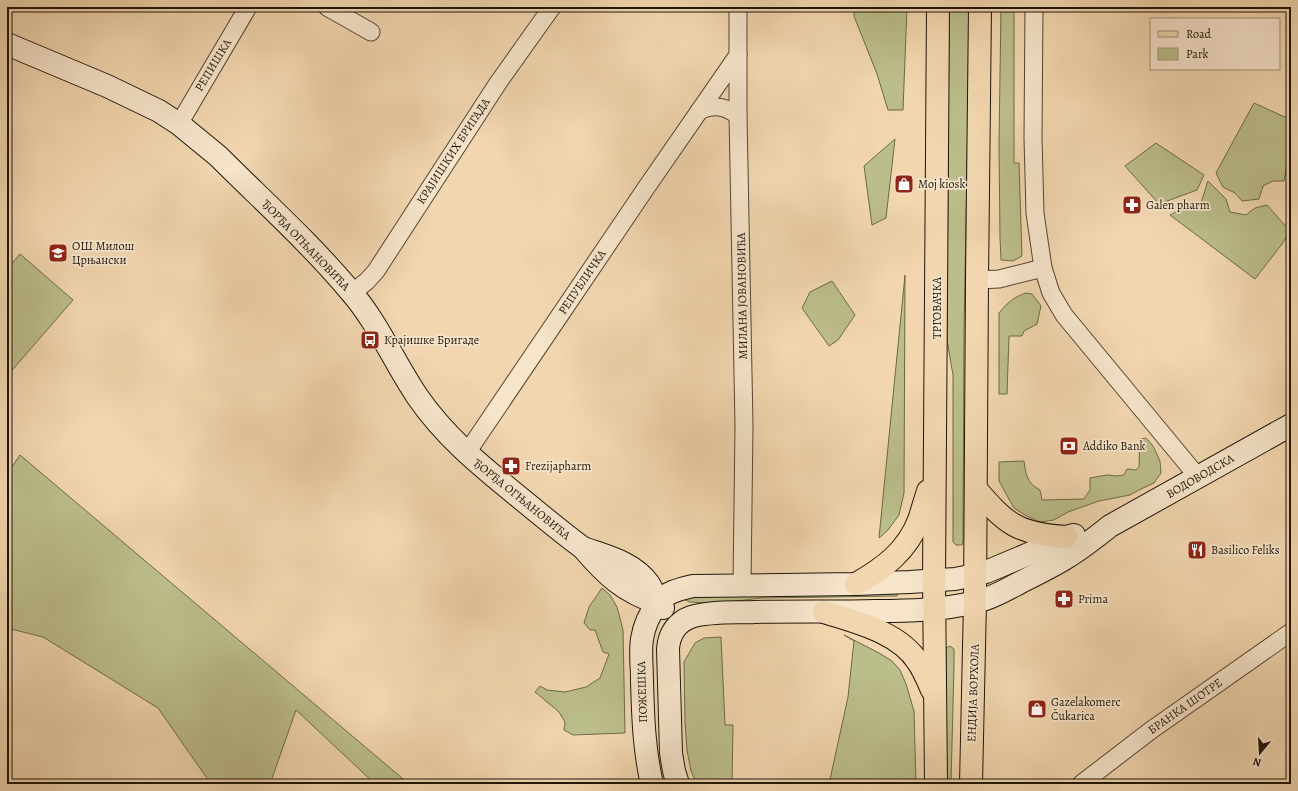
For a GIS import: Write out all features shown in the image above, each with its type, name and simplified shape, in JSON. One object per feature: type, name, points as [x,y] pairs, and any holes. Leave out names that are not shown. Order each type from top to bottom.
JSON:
[{"type":"main road","name":"ТРГОВАЧКА","points":[[934,609],[938,7]]},
{"type":"main road","points":[[975,602],[980,7]]},
{"type":"main road","points":[[856,584],[881,569],[907,542],[918,521],[935,470]]},
{"type":"main road","points":[[976,489],[1000,516],[1019,528],[1036,534],[1066,537]]},
{"type":"main road","name":"ЕНДИЈА ВОРХОЛА","points":[[970,784],[975,602]]},
{"type":"main road","points":[[934,609],[936,784]]},
{"type":"main road","points":[[824,612],[862,624],[890,636],[908,650],[918,662],[935,697]]},
{"type":"street","name":"РЕПИШКА","points":[[179,124],[248,7]]},
{"type":"street","points":[[327,7],[371,32]]},
{"type":"street","name":"КРАЈИШКИХ БРИГАДА","points":[[352,293],[366,282],[376,271],[498,83],[552,7]]},
{"type":"street","name":"МИЛАНА ЈОВАНОВИЋА","points":[[738,7],[738,116],[744,425],[742,586]]},
{"type":"street","points":[[1034,7],[1035,213],[1043,268],[1051,293],[1064,315],[1198,477]]},
{"type":"street","name":"ЂОРЂА ОГЊАНОВИЋА","points":[[7,44],[108,86],[159,111],[179,124],[218,156],[323,260],[352,293],[369,316],[416,396],[442,429],[466,454],[583,548],[596,564],[623,587],[658,603]]},
{"type":"street","name":"РЕПУБЛИЧКА","points":[[466,454],[738,55]]},
{"type":"street","points":[[700,111],[707,107],[718,106],[732,110],[738,116]]},
{"type":"street","points":[[977,280],[999,279],[1043,268]]},
{"type":"street","name":"ВОДОВОДСКА","points":[[678,624],[691,617],[716,614],[764,612],[899,611],[934,609],[975,602],[1000,593],[1065,559],[1110,526],[1291,425]]},
{"type":"street","name":"ВОДОВОДСКА","points":[[658,603],[661,599],[674,592],[693,586],[856,584],[934,581],[976,576],[1066,537],[1110,526]]},
{"type":"street","points":[[658,603],[678,624],[671,635],[668,649],[671,753],[678,784]]},
{"type":"street","name":"ПОЖЕШКА","points":[[652,784],[645,752],[641,649],[646,624],[652,610],[658,603]]},
{"type":"street","name":"БРАНКА ШОТРЕ","points":[[1082,784],[1150,731],[1291,632]]},
{"type":"green space","points":[[855,7],[907,7],[903,110],[888,110],[877,74],[854,16]]},
{"type":"green space","points":[[949,7],[970,7],[964,328],[962,545],[956,545],[953,542],[953,375],[947,340]]},
{"type":"green space","points":[[1001,7],[1014,7],[1014,163],[1019,163],[1022,256],[1013,261],[1001,260],[999,144]]},
{"type":"green space","points":[[1254,103],[1287,118],[1291,115],[1291,162],[1287,164],[1284,181],[1273,181],[1263,186],[1259,199],[1242,201],[1235,193],[1223,187],[1216,173]]},
{"type":"green space","points":[[895,139],[886,218],[872,225],[864,166]]},
{"type":"green space","points":[[1156,143],[1204,175],[1197,190],[1159,204],[1125,166]]},
{"type":"green space","points":[[1208,181],[1226,199],[1230,212],[1246,215],[1255,208],[1267,205],[1290,231],[1255,279],[1170,215],[1183,208],[1201,203]]},
{"type":"green space","points":[[20,254],[73,300],[7,376],[7,269]]},
{"type":"green space","points":[[905,275],[904,493],[899,515],[888,530],[879,538]]},
{"type":"green space","points":[[832,281],[855,315],[838,340],[829,346],[802,308],[810,292]]},
{"type":"green space","points":[[1026,293],[1032,294],[1041,306],[1037,324],[1024,331],[1022,336],[1009,336],[1007,394],[999,394],[999,313],[1011,301]]},
{"type":"green space","points":[[1146,438],[1153,446],[1160,461],[1161,473],[1154,483],[1130,495],[1099,501],[1068,512],[1054,520],[1040,522],[1014,508],[999,481],[999,462],[1024,461],[1028,478],[1032,484],[1040,490],[1042,500],[1084,499],[1090,490],[1090,478],[1107,475],[1124,475],[1127,469],[1136,470],[1139,467],[1140,439]]},
{"type":"green space","points":[[20,455],[409,784],[375,784],[296,710],[270,784],[211,784],[158,708],[43,637],[7,628],[7,474]]},
{"type":"green space","points":[[602,588],[610,595],[617,607],[623,630],[625,733],[573,735],[564,730],[565,722],[559,712],[535,692],[540,686],[547,690],[565,692],[586,687],[600,678],[609,654],[603,652],[595,630],[590,630],[584,623],[589,607]]},
{"type":"green space","points":[[897,593],[897,596],[761,598],[705,603],[690,602],[681,598],[683,596]]},
{"type":"green space","points":[[844,635],[892,661],[900,670],[914,711],[916,784],[829,784],[848,697],[854,641]]},
{"type":"green space","points":[[721,637],[725,725],[733,725],[732,784],[697,784],[691,771],[687,750],[684,662],[695,643],[704,638]]},
{"type":"green space","points":[[950,646],[954,649],[951,784],[945,784],[946,648]]},
{"type":"place","name":"Moj kiosk","points":[[904,184]]},
{"type":"place","name":"Galen pharm","points":[[1132,205]]},
{"type":"place","name":"ОШ Милош Црњански","points":[[58,253]]},
{"type":"place","name":"Крајишке Бригаде","points":[[370,340]]},
{"type":"place","name":"Addiko Bank","points":[[1069,446]]},
{"type":"place","name":"Frezijapharm","points":[[511,466]]},
{"type":"place","name":"Basilico Feliks","points":[[1197,550]]},
{"type":"place","name":"Prima","points":[[1064,599]]},
{"type":"place","name":"Gazelakomerc Čukarica","points":[[1037,709]]}]
